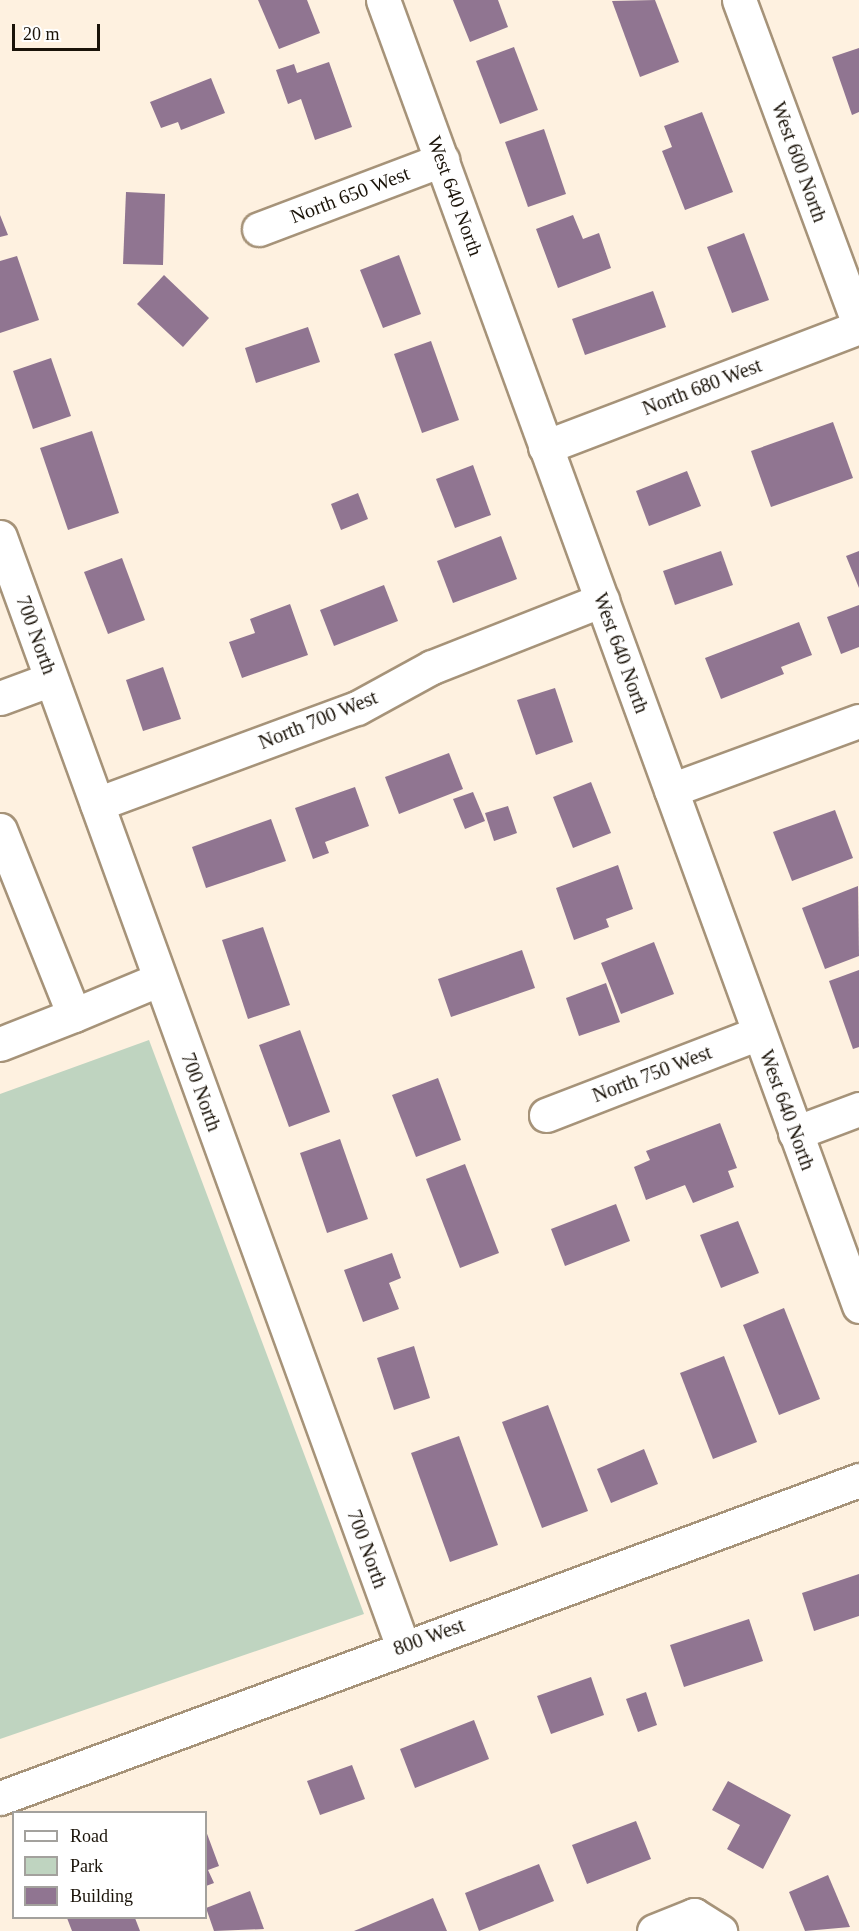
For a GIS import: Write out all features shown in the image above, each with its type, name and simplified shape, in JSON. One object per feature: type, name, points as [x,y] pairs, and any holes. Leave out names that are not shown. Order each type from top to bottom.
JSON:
[{"type":"street","name":"West 640 North","points":[[383,0],[859,1306]]},
{"type":"street","name":"West 600 North","points":[[739,0],[859,326]]},
{"type":"street","name":"North 650 West","points":[[259,229],[442,160]]},
{"type":"street","name":"North 680 West","points":[[545,447],[859,326]]},
{"type":"street","name":"700 North","points":[[0,537],[403,1647]]},
{"type":"street","name":"North 700 West","points":[[97,804],[357,708],[432,667],[602,600]]},
{"type":"street","points":[[0,698],[51,679]]},
{"type":"street","points":[[671,790],[859,722]]},
{"type":"street","points":[[0,830],[74,1015]]},
{"type":"street","points":[[0,1044],[160,979]]},
{"type":"street","name":"North 750 West","points":[[546,1115],[758,1033]]},
{"type":"street","points":[[795,1133],[859,1109]]},
{"type":"street","name":"800 West","points":[[0,1798],[859,1480]]},
{"type":"street","points":[[654,1931],[694,1916],[719,1929]]},
{"type":"green space","points":[[149,1040],[364,1614],[0,1739],[0,1094]]},
{"type":"building","points":[[258,0],[307,0],[320,33],[279,49]]},
{"type":"building","points":[[453,0],[498,0],[508,27],[470,42]]},
{"type":"building","points":[[655,0],[679,62],[640,77],[612,1]]},
{"type":"building","points":[[514,47],[538,110],[500,124],[476,61]]},
{"type":"building","points":[[859,48],[859,112],[852,115],[832,57]]},
{"type":"building","points":[[329,62],[352,127],[315,140],[301,99],[288,104],[276,70],[294,64],[297,73]]},
{"type":"building","points":[[211,78],[225,113],[181,130],[178,122],[161,128],[150,102]]},
{"type":"building","points":[[702,112],[733,192],[685,210],[662,151],[672,147],[664,126]]},
{"type":"building","points":[[544,129],[566,194],[528,207],[505,142]]},
{"type":"building","points":[[126,192],[165,194],[163,265],[123,264]]},
{"type":"building","points":[[0,215],[8,235],[0,237]]},
{"type":"building","points":[[573,215],[583,239],[599,233],[611,268],[558,288],[536,229]]},
{"type":"building","points":[[744,233],[769,300],[732,313],[707,247]]},
{"type":"building","points":[[399,255],[421,314],[383,328],[360,270]]},
{"type":"building","points":[[17,256],[39,320],[0,333],[0,261]]},
{"type":"building","points":[[164,275],[209,318],[183,347],[137,304]]},
{"type":"building","points":[[653,291],[666,327],[585,355],[572,319]]},
{"type":"building","points":[[308,327],[320,362],[256,383],[245,348]]},
{"type":"building","points":[[431,341],[459,420],[422,433],[394,354]]},
{"type":"building","points":[[51,358],[71,416],[33,429],[13,371]]},
{"type":"building","points":[[833,422],[853,478],[771,507],[751,451]]},
{"type":"building","points":[[92,431],[119,513],[68,530],[40,448]]},
{"type":"building","points":[[473,465],[491,515],[455,528],[436,479]]},
{"type":"building","points":[[687,471],[701,506],[649,526],[636,491]]},
{"type":"building","points":[[358,493],[368,519],[341,530],[331,504]]},
{"type":"building","points":[[501,536],[517,579],[453,603],[437,561]]},
{"type":"building","points":[[721,551],[733,585],[675,605],[663,571]]},
{"type":"building","points":[[859,551],[859,588],[846,556]]},
{"type":"building","points":[[122,558],[145,620],[108,634],[84,572]]},
{"type":"building","points":[[384,585],[398,621],[334,646],[320,610]]},
{"type":"building","points":[[290,604],[308,655],[242,678],[229,642],[255,633],[250,619]]},
{"type":"building","points":[[859,605],[859,647],[841,654],[827,617]]},
{"type":"building","points":[[799,622],[812,655],[781,667],[784,674],[721,699],[705,658]]},
{"type":"building","points":[[163,667],[181,719],[143,731],[126,680]]},
{"type":"building","points":[[555,688],[573,742],[536,755],[517,700]]},
{"type":"building","points":[[449,753],[463,789],[399,814],[385,777]]},
{"type":"building","points":[[591,782],[611,833],[573,848],[553,797]]},
{"type":"building","points":[[355,787],[369,826],[325,842],[329,853],[313,859],[295,808]]},
{"type":"building","points":[[473,792],[485,821],[465,829],[453,799]]},
{"type":"building","points":[[508,806],[517,833],[494,841],[485,813]]},
{"type":"building","points":[[835,810],[853,858],[792,881],[773,832]]},
{"type":"building","points":[[271,819],[286,861],[206,888],[192,847]]},
{"type":"building","points":[[618,865],[633,909],[606,919],[609,927],[574,940],[556,888]]},
{"type":"building","points":[[858,886],[859,956],[825,969],[802,908]]},
{"type":"building","points":[[263,927],[290,1005],[248,1019],[222,940]]},
{"type":"building","points":[[654,942],[674,994],[621,1014],[601,963]]},
{"type":"building","points":[[522,950],[535,988],[451,1017],[438,979]]},
{"type":"building","points":[[859,970],[859,1047],[853,1049],[829,981]]},
{"type":"building","points":[[606,983],[620,1022],[579,1036],[566,998]]},
{"type":"building","points":[[300,1030],[330,1112],[289,1127],[259,1045]]},
{"type":"building","points":[[438,1078],[461,1140],[416,1157],[392,1095]]},
{"type":"building","points":[[720,1123],[737,1168],[728,1171],[734,1187],[693,1203],[685,1185],[646,1200],[634,1167],[650,1160],[646,1151]]},
{"type":"building","points":[[340,1139],[368,1219],[327,1233],[300,1153]]},
{"type":"building","points":[[465,1164],[499,1253],[460,1268],[426,1179]]},
{"type":"building","points":[[616,1204],[630,1241],[565,1266],[551,1229]]},
{"type":"building","points":[[738,1221],[759,1273],[721,1288],[700,1235]]},
{"type":"building","points":[[392,1253],[401,1278],[389,1283],[399,1309],[363,1322],[344,1270]]},
{"type":"building","points":[[784,1308],[820,1399],[779,1415],[743,1325]]},
{"type":"building","points":[[414,1346],[430,1398],[394,1410],[377,1358]]},
{"type":"building","points":[[724,1356],[757,1442],[713,1459],[680,1373]]},
{"type":"building","points":[[548,1405],[588,1511],[542,1528],[502,1422]]},
{"type":"building","points":[[459,1436],[498,1545],[450,1562],[411,1453]]},
{"type":"building","points":[[644,1449],[658,1484],[611,1503],[597,1469]]},
{"type":"building","points":[[859,1574],[859,1616],[814,1631],[802,1593]]},
{"type":"building","points":[[749,1619],[763,1661],[684,1687],[670,1645]]},
{"type":"building","points":[[591,1677],[604,1715],[551,1734],[537,1696]]},
{"type":"building","points":[[646,1692],[657,1725],[638,1732],[626,1699]]},
{"type":"building","points":[[474,1720],[489,1759],[415,1788],[400,1749]]},
{"type":"building","points":[[352,1765],[365,1799],[320,1815],[307,1781]]},
{"type":"building","points":[[728,1781],[791,1815],[763,1869],[727,1849],[740,1825],[712,1810]]},
{"type":"building","points":[[636,1821],[651,1859],[587,1884],[572,1845]]},
{"type":"building","points":[[207,1834],[219,1866],[208,1870],[214,1883],[207,1886]]},
{"type":"building","points":[[539,1864],[554,1901],[479,1931],[465,1893]]},
{"type":"building","points":[[828,1875],[850,1927],[805,1931],[789,1892]]},
{"type":"building","points":[[250,1891],[264,1929],[214,1931],[207,1908]]},
{"type":"building","points":[[433,1898],[447,1931],[354,1931]]},
{"type":"building","points":[[67,1919],[135,1919],[140,1931],[72,1931]]}]
